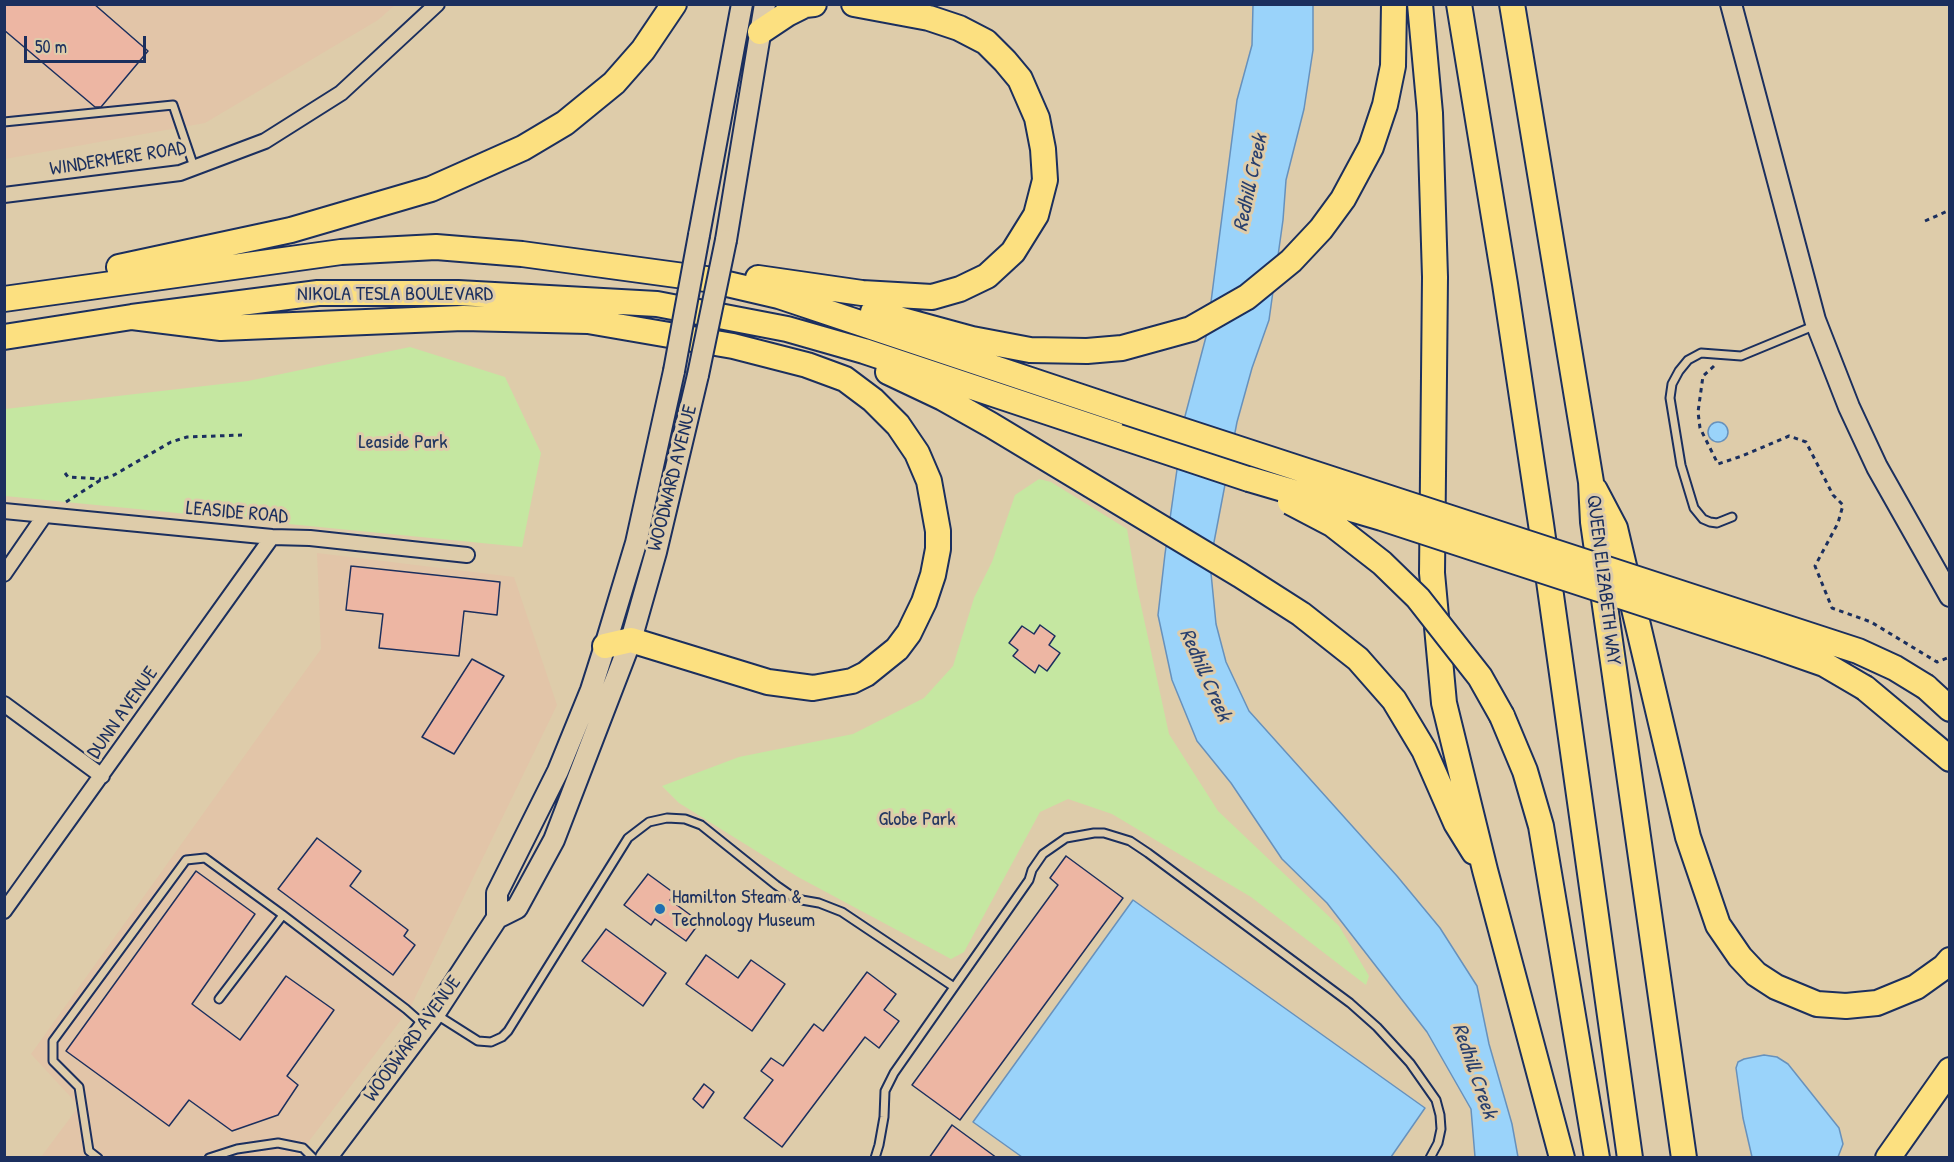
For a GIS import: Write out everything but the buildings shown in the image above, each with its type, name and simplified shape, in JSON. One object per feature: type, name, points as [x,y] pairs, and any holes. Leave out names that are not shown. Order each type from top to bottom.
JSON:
[{"type":"highway","points":[[4,287],[146,263],[291,230],[431,189],[523,148],[584,108],[614,83],[638,56],[674,4]]},
{"type":"highway","points":[[760,32],[787,14],[814,4]]},
{"type":"highway","points":[[522,254],[618,257],[862,293],[932,297],[960,289],[987,276],[1013,252],[1027,230],[1036,215],[1045,180],[1043,149],[1037,118],[1020,79],[986,42],[959,28],[929,18],[854,4]]},
{"type":"highway","points":[[779,297],[859,308],[972,339],[1029,350],[1087,351],[1122,348],[1191,329],[1247,297],[1291,261],[1321,229],[1343,199],[1371,147],[1385,105],[1393,66],[1394,4]]},
{"type":"highway","points":[[1420,4],[1430,113],[1435,277],[1432,573],[1444,703],[1485,870],[1562,1158]]},
{"type":"highway","points":[[1459,4],[1538,501],[1630,1158]]},
{"type":"highway","name":"QUEEN ELIZABETH WAY","points":[[1512,4],[1591,482],[1593,522],[1684,1158]]},
{"type":"highway","name":"NIKOLA TESLA BOULEVARD","points":[[4,300],[341,252],[436,247],[522,254],[706,279],[779,297]]},
{"type":"highway","name":"NIKOLA TESLA BOULEVARD","points":[[4,338],[132,317],[318,292],[458,293],[657,304],[787,329]]},
{"type":"highway","points":[[779,297],[1858,651],[1895,668],[1926,687],[1950,709]]},
{"type":"highway","points":[[132,317],[221,328],[463,318],[588,321],[733,346],[807,365],[845,379],[873,400],[898,425],[918,453],[929,481],[936,512],[938,549],[933,575],[916,620],[897,649],[882,662],[852,681],[813,688],[768,681],[631,640],[605,646]]},
{"type":"highway","points":[[787,329],[875,365],[943,398],[1301,614],[1358,659],[1394,700],[1424,750],[1456,824],[1485,870]]},
{"type":"highway","points":[[787,329],[864,351],[1249,479],[1382,518],[1824,664],[1865,688],[1950,759]]},
{"type":"highway","points":[[1249,479],[1332,524],[1382,562],[1418,597],[1444,630],[1480,677],[1502,716],[1525,771],[1541,826],[1597,1158]]},
{"type":"highway","points":[[1591,482],[1616,528],[1688,837],[1718,925],[1740,957],[1756,974],[1786,992],[1816,1004],[1846,1006],[1877,1003],[1916,987],[1950,960]]},
{"type":"highway","points":[[1888,1158],[1950,1070]]},
{"type":"main road","name":"WOODWARD AVENUE","points":[[497,918],[497,893],[558,771],[591,690],[636,543],[674,371],[742,4]]},
{"type":"main road","name":"WOODWARD AVENUE","points":[[326,1158],[430,1020],[497,918],[517,908],[554,840],[631,640],[656,552],[698,375],[726,240],[765,4]]},
{"type":"main road","points":[[1731,4],[1817,325],[1849,407],[1877,467],[1950,596]]},
{"type":"street","name":"WINDERMERE ROAD","points":[[4,195],[180,173],[265,141],[341,93],[437,4]]},
{"type":"street","name":"LEASIDE ROAD","points":[[4,511],[272,537],[310,538],[467,555]]},
{"type":"street","points":[[4,574],[44,516]]},
{"type":"street","name":"DUNN AVENUE","points":[[4,911],[272,537]]},
{"type":"street","points":[[4,704],[102,776]]},
{"type":"lane","points":[[4,122],[173,105],[194,168]]},
{"type":"lane","points":[[1731,517],[1717,523],[1710,522],[1703,519],[1694,508],[1681,465],[1670,398],[1672,384],[1688,360],[1701,353],[1741,356],[1817,325]]},
{"type":"lane","points":[[98,1158],[89,1151],[79,1087],[52,1061],[53,1041],[186,860],[205,858],[406,1010],[478,1041],[490,1042],[502,1037],[508,1031],[628,838],[649,822],[667,818],[685,819],[701,825],[776,885],[796,898],[819,903],[842,912],[954,987]]},
{"type":"lane","points":[[874,1158],[884,1117],[885,1091],[894,1073],[1029,880],[1037,862],[1050,848],[1066,838],[1085,833],[1104,833],[1130,841],[1345,999],[1386,1035],[1429,1088],[1439,1107],[1441,1129],[1438,1143],[1430,1158]]},
{"type":"lane","points":[[219,999],[283,915]]},
{"type":"lane","points":[[208,1158],[237,1149],[278,1143],[303,1148],[313,1158]]},
{"type":"path","points":[[1925,220],[1950,210]]},
{"type":"path","points":[[1726,355],[1703,376],[1698,412],[1700,428],[1718,464],[1789,436],[1806,442],[1833,495],[1843,505],[1838,523],[1815,566],[1832,608],[1871,622],[1937,662],[1950,657]]},
{"type":"path","points":[[64,473],[68,477],[102,479],[114,476],[171,442],[187,437],[242,435]]},
{"type":"path","points":[[44,516],[102,479]]},
{"type":"shaded area","points":[[5,5],[395,5],[378,20],[205,123],[5,159]]},
{"type":"shaded area","points":[[317,553],[514,577],[557,705],[410,1008],[297,1157],[41,1157],[79,1106],[31,1054],[321,649]]},
{"type":"green space","name":"Leaside Park","points":[[410,347],[505,377],[541,453],[522,547],[5,496],[5,409],[248,381]]},
{"type":"green space","name":"Globe Park","points":[[1039,479],[1051,482],[1127,529],[1137,587],[1169,734],[1218,811],[1339,926],[1369,976],[1366,985],[1251,897],[1112,814],[1068,799],[1040,812],[964,952],[951,959],[798,877],[679,803],[662,786],[739,757],[853,734],[924,698],[953,666],[974,598],[992,562],[1015,495]]},
{"type":"water","name":"Redhill Creek","points":[[1253,5],[1313,5],[1313,50],[1304,109],[1286,180],[1283,220],[1269,320],[1252,368],[1237,422],[1210,563],[1216,624],[1226,662],[1249,711],[1397,876],[1440,928],[1477,986],[1489,1044],[1512,1124],[1518,1157],[1475,1157],[1471,1109],[1427,1032],[1327,903],[1282,859],[1231,783],[1197,741],[1172,680],[1158,615],[1165,554],[1184,420],[1207,333],[1237,100],[1252,45]]},
{"type":"water","points":[[1718,422],[1725,425],[1728,432],[1725,439],[1718,442],[1711,439],[1708,432],[1711,425]]},
{"type":"water","points":[[1133,900],[1425,1108],[1391,1157],[1022,1157],[973,1122]]},
{"type":"water","points":[[1764,1055],[1777,1057],[1788,1064],[1839,1128],[1843,1144],[1838,1157],[1752,1157],[1743,1118],[1736,1068],[1738,1062],[1744,1059]]},
{"type":"place","name":"Hamilton Steam & Technology Museum","points":[[660,909]]}]
